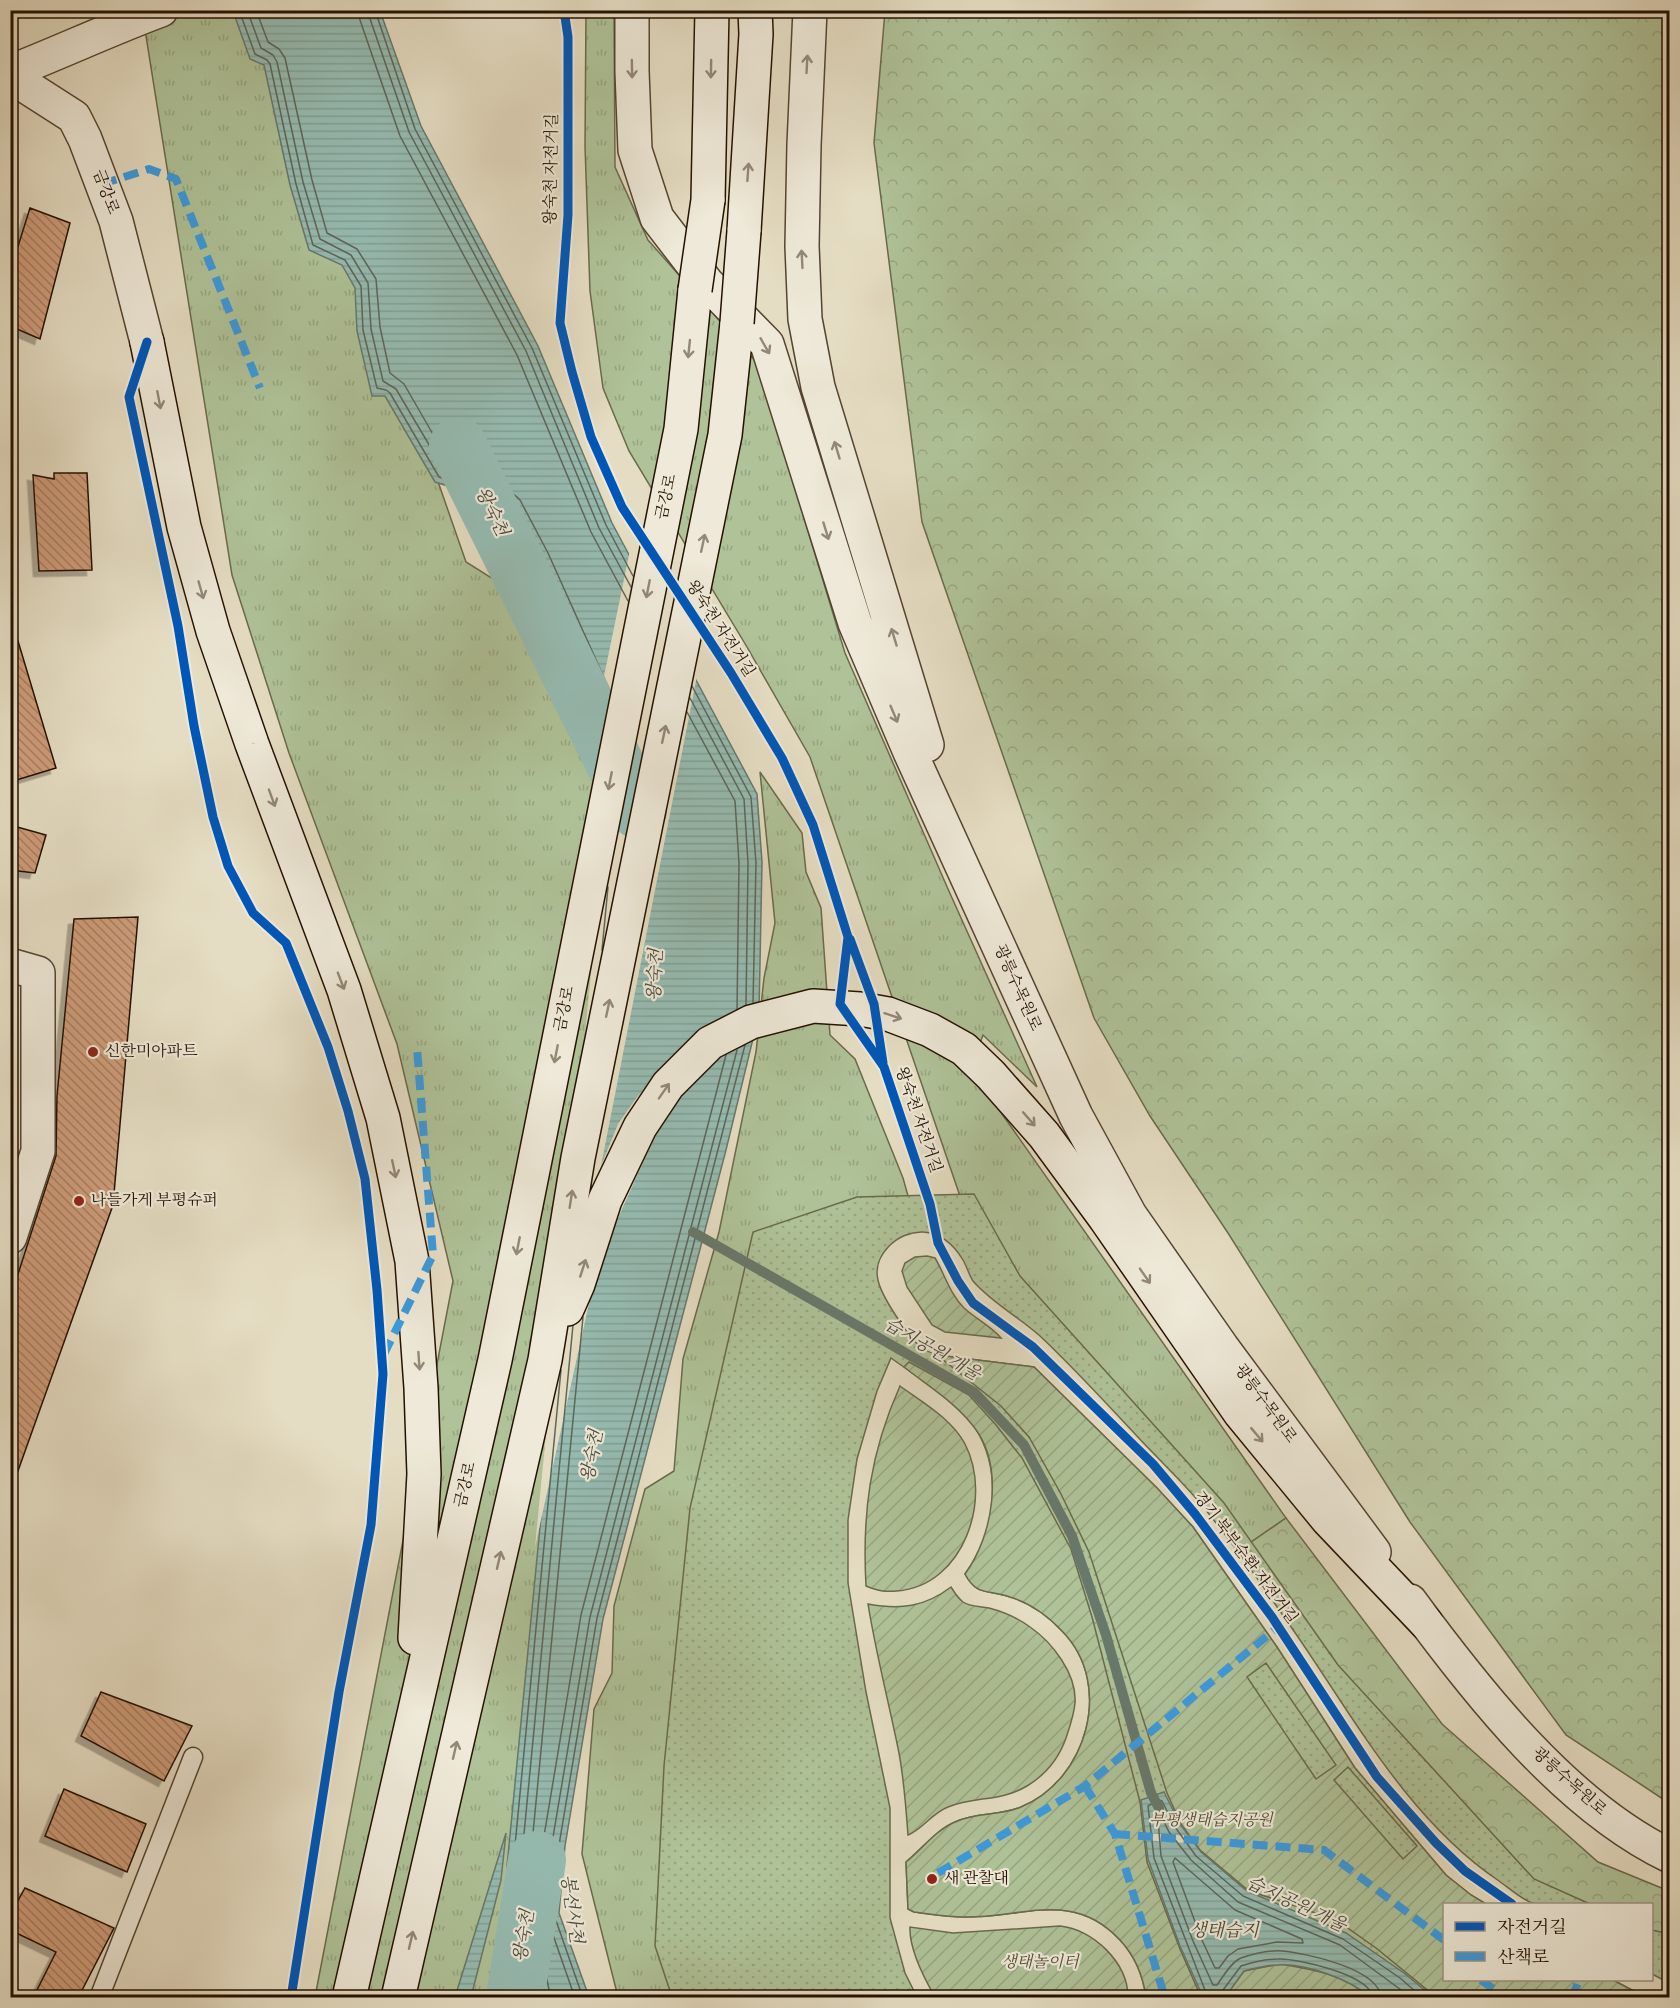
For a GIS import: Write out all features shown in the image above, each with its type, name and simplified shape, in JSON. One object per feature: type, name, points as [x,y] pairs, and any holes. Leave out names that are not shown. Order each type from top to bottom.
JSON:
[{"type":"main road","points":[[10,74],[161,10]]},
{"type":"main road","points":[[632,10],[635,150],[657,218],[707,283],[766,344],[855,623],[910,752],[966,873]]},
{"type":"main road","name":"금강로","points":[[349,1998],[495,1360],[681,429],[695,290],[708,200],[712,10]]},
{"type":"main road","points":[[398,1998],[545,1360],[580,1146],[725,435],[744,231],[756,34],[754,10]]},
{"type":"main road","points":[[810,10],[802,235],[805,319],[818,387],[966,873]]},
{"type":"main road","name":"금강로","points":[[10,74],[74,117],[116,221],[147,342],[184,527],[213,631],[252,744],[347,1001],[383,1118],[412,1261],[421,1388],[424,1474],[409,1734]]},
{"type":"main road","name":"광릉수목원로","points":[[966,873],[1076,1116],[1130,1215],[1222,1347],[1449,1654],[1510,1726],[1553,1772],[1601,1812],[1641,1842],[1670,1856]]},
{"type":"main road","points":[[10,965],[38,973],[38,1152],[10,1236]]},
{"type":"main road","points":[[545,1360],[578,1284],[605,1200],[640,1127],[668,1085],[710,1043],[750,1022],[813,1006],[860,1009],[888,1014],[930,1030],[964,1049],[991,1075],[1057,1153],[1105,1218],[1240,1413],[1328,1520],[1426,1623]]},
{"type":"lane","points":[[99,1998],[193,1756]]},
{"type":"green space","points":[[142,11],[274,11],[466,562],[571,628],[689,794],[534,1936],[551,1997],[315,1997],[453,1281],[397,1044],[289,753],[232,575]]},
{"type":"green space","points":[[586,11],[614,11],[615,167],[648,240],[757,363],[845,653],[1037,1087],[983,1035],[968,1076],[981,1084],[1286,1518],[1244,1547],[1185,1473],[990,1284],[810,757],[629,451],[603,388],[590,291],[585,146]]},
{"type":"green space","points":[[885,11],[1669,11],[1669,1803],[1566,1735],[1410,1522],[1228,1233],[1150,1116],[1094,1018],[922,522],[874,143]]},
{"type":"green space","points":[[760,772],[802,833],[806,872],[821,908],[830,1035],[855,1059],[903,1178],[912,1210],[873,1268],[888,1356],[872,1396],[841,1524],[885,1921],[912,1997],[618,1997],[582,1854],[594,1709],[612,1673],[614,1606],[645,1489],[674,1471],[683,1359],[719,1232],[756,1052],[764,978],[775,923]]},
{"type":"green space","name":"부평생태습지공원","points":[[974,1194],[1020,1276],[1224,1503],[1338,1665],[1534,1879],[1588,1903],[1532,1903],[1465,1855],[1434,1825],[1379,1758],[1252,1571],[1185,1485],[1052,1348],[1032,1329],[980,1289],[951,1245],[936,1235],[923,1232],[896,1240],[889,1246],[879,1262],[878,1280],[890,1306],[916,1343],[937,1355],[1034,1367],[1157,1488],[1193,1527],[1277,1647],[1355,1768],[1446,1875],[1484,1903],[1443,1903],[1443,1981],[1615,1981],[1645,1997],[1146,1997],[1138,1967],[1125,1946],[1102,1924],[1084,1915],[1046,1910],[958,1917],[914,1912],[908,1909],[906,1862],[948,1825],[971,1817],[1013,1810],[1044,1794],[1063,1776],[1077,1754],[1086,1729],[1090,1704],[1087,1678],[1079,1654],[1063,1632],[1025,1603],[979,1589],[965,1574],[983,1541],[992,1503],[990,1465],[985,1446],[976,1429],[960,1409],[891,1358],[877,1391],[857,1459],[848,1520],[848,1583],[866,1692],[890,1808],[890,1918],[905,1973],[917,1997],[672,1997],[655,1946],[664,1766],[690,1508],[753,1232],[857,1197]]},
{"type":"green space","points":[[915,1257],[935,1258],[959,1303],[1001,1338],[945,1332],[932,1325],[907,1287],[902,1271],[905,1263]]},
{"type":"green space","points":[[937,1355],[1034,1367],[1157,1488],[1193,1527],[1277,1647],[1355,1768],[1446,1875],[1484,1903],[1443,1903],[1443,1981],[1615,1981],[1645,1997],[1436,1997],[1376,1948],[1339,1922],[1249,1891],[1200,1850],[1181,1824],[1167,1793],[1089,1552],[1061,1494],[1029,1437],[1001,1406]],"holes":[[[1266,1663],[1336,1765],[1316,1779],[1247,1677]],[[1348,1767],[1417,1846],[1403,1859],[1334,1780]]]},
{"type":"green space","points":[[909,1362],[969,1395],[996,1425],[1022,1458],[1071,1549],[1092,1617],[1140,1802],[1147,1862],[1201,1997],[1146,1997],[1138,1967],[1125,1946],[1102,1924],[1084,1915],[1046,1910],[958,1917],[914,1912],[908,1909],[906,1862],[948,1825],[971,1817],[1013,1810],[1044,1794],[1063,1776],[1077,1754],[1086,1729],[1090,1704],[1087,1678],[1079,1654],[1063,1632],[1025,1603],[979,1589],[965,1574],[983,1541],[988,1521],[992,1501],[990,1462],[984,1443],[967,1418],[904,1367]]},
{"type":"green space","points":[[900,1386],[936,1412],[959,1435],[973,1466],[976,1489],[967,1536],[955,1557],[940,1574],[920,1585],[897,1591],[885,1591],[866,1586],[865,1533],[875,1459],[881,1435]]},
{"type":"green space","points":[[1286,1518],[1442,1724],[1598,1862],[1669,1891],[1669,1958],[1653,1951],[1653,1903],[1559,1903],[1436,1803],[1244,1547]]},
{"type":"green space","points":[[951,1587],[959,1599],[966,1604],[989,1608],[1011,1616],[1030,1627],[1047,1641],[1062,1660],[1072,1681],[1075,1692],[1074,1712],[1059,1752],[1051,1765],[1034,1782],[1017,1791],[997,1797],[968,1801],[948,1807],[908,1835],[899,1753],[868,1604],[901,1607],[922,1603]]},
{"type":"green space","name":"생태놀이터","points":[[1060,1926],[1085,1934],[1106,1950],[1122,1972],[1128,1997],[935,1997],[922,1973],[910,1936],[910,1927],[953,1933]]},
{"type":"green space","points":[[1653,1930],[1669,1934],[1669,1983],[1653,1975]]},
{"type":"green space","points":[[1280,1964],[1339,1978],[1370,1997],[1228,1998],[1228,1993],[1244,1971]]},
{"type":"water","points":[[233,11],[380,11],[421,126],[538,346],[612,523],[757,794],[762,862],[759,1014],[726,1150],[603,1619],[565,1846],[559,1913],[589,1997],[538,1997],[507,1866],[602,891],[609,743],[528,563],[502,512],[478,532],[458,489],[435,482],[385,396],[372,396],[357,331],[355,288],[342,265],[309,250],[290,185],[264,65],[250,59]]},
{"type":"water","name":"생태습지","points":[[1164,1792],[1180,1824],[1201,1852],[1247,1891],[1346,1933],[1404,1973],[1433,1997],[1370,1997],[1351,1984],[1326,1973],[1301,1967],[1277,1965],[1244,1971],[1228,1993],[1228,1997],[1203,1997],[1180,1946],[1148,1859],[1141,1800]]},
{"type":"water","points":[[506,1833],[501,1880],[471,1997],[455,1997]]},
{"type":"pier","points":[[630,550],[697,676],[601,1166],[618,1124],[637,1097],[666,1065],[762,1014],[756,1039],[715,1061],[684,1088],[670,1107],[656,1133],[598,1263],[535,1547],[599,891],[606,743],[595,720]]},
{"type":"pier","points":[[1142,1833],[1192,1836],[1199,1844],[1143,1840]]},
{"type":"building","points":[[30,208],[70,223],[40,339],[10,326],[10,272]]},
{"type":"building","points":[[54,473],[87,473],[92,570],[39,571],[33,475],[54,479]]},
{"type":"building","points":[[18,641],[56,768],[10,782],[10,642]]},
{"type":"building","points":[[10,825],[46,835],[35,873],[10,870]]},
{"type":"building","name":"신한미아파트","points":[[138,917],[113,1205],[14,1482],[10,1481],[10,1299],[56,1156],[57,1096],[74,919]]},
{"type":"building","points":[[101,1692],[192,1726],[164,1781],[81,1736]]},
{"type":"building","points":[[64,1789],[146,1824],[127,1872],[45,1836]]},
{"type":"building","points":[[25,1888],[114,1928],[78,1998],[33,1998],[56,1952],[10,1930],[10,1915]]},
{"type":"waterway","name":"왕숙천","points":[[458,446],[638,810]]},
{"type":"waterway","name":"습지공원 개울","points":[[693,1232],[974,1392],[1024,1445],[1072,1536],[1106,1635],[1151,1793],[1159,1808]]},
{"type":"waterway","name":"왕숙천","points":[[515,1998],[537,1860]]},
{"type":"marked path","points":[[102,184],[149,169],[176,179],[260,388]]},
{"type":"marked path","points":[[384,1354],[433,1255],[417,1048]]},
{"type":"marked path","points":[[938,1873],[1085,1786],[1278,1627]]},
{"type":"marked path","points":[[1085,1786],[1115,1834],[1165,1998]]},
{"type":"marked path","points":[[1115,1834],[1324,1850],[1443,1939]]},
{"type":"marked path","points":[[1482,1981],[1506,1998]]},
{"type":"marked path","points":[[1572,1998],[1579,1981]]},
{"type":"cycle path","name":"왕숙천 자전거길","points":[[564,10],[568,37],[568,215],[560,323],[591,437],[622,507],[731,673],[782,758],[813,825],[848,937],[840,1004],[884,1067],[930,1204],[938,1243],[958,1281],[973,1303],[1033,1347],[1153,1464],[1195,1514],[1272,1617],[1377,1777],[1436,1843],[1465,1871],[1511,1903]]},
{"type":"cycle path","points":[[147,342],[129,397],[178,626],[194,726],[213,817],[228,866],[253,913],[286,943],[328,1047],[348,1111],[365,1179],[377,1290],[383,1374],[371,1525],[339,1692],[291,1998]]},
{"type":"cycle path","name":"왕숙천 자전거길","points":[[850,939],[874,1004],[883,1063]]},
{"type":"place","name":"신한미아파트","points":[[93,1052]]},
{"type":"place","name":"나들가게 부평슈퍼","points":[[79,1201]]},
{"type":"place","name":"새 관찰대","points":[[932,1879]]},
{"type":"water label","name":"봉선사천","points":[[571,1909]]}]
